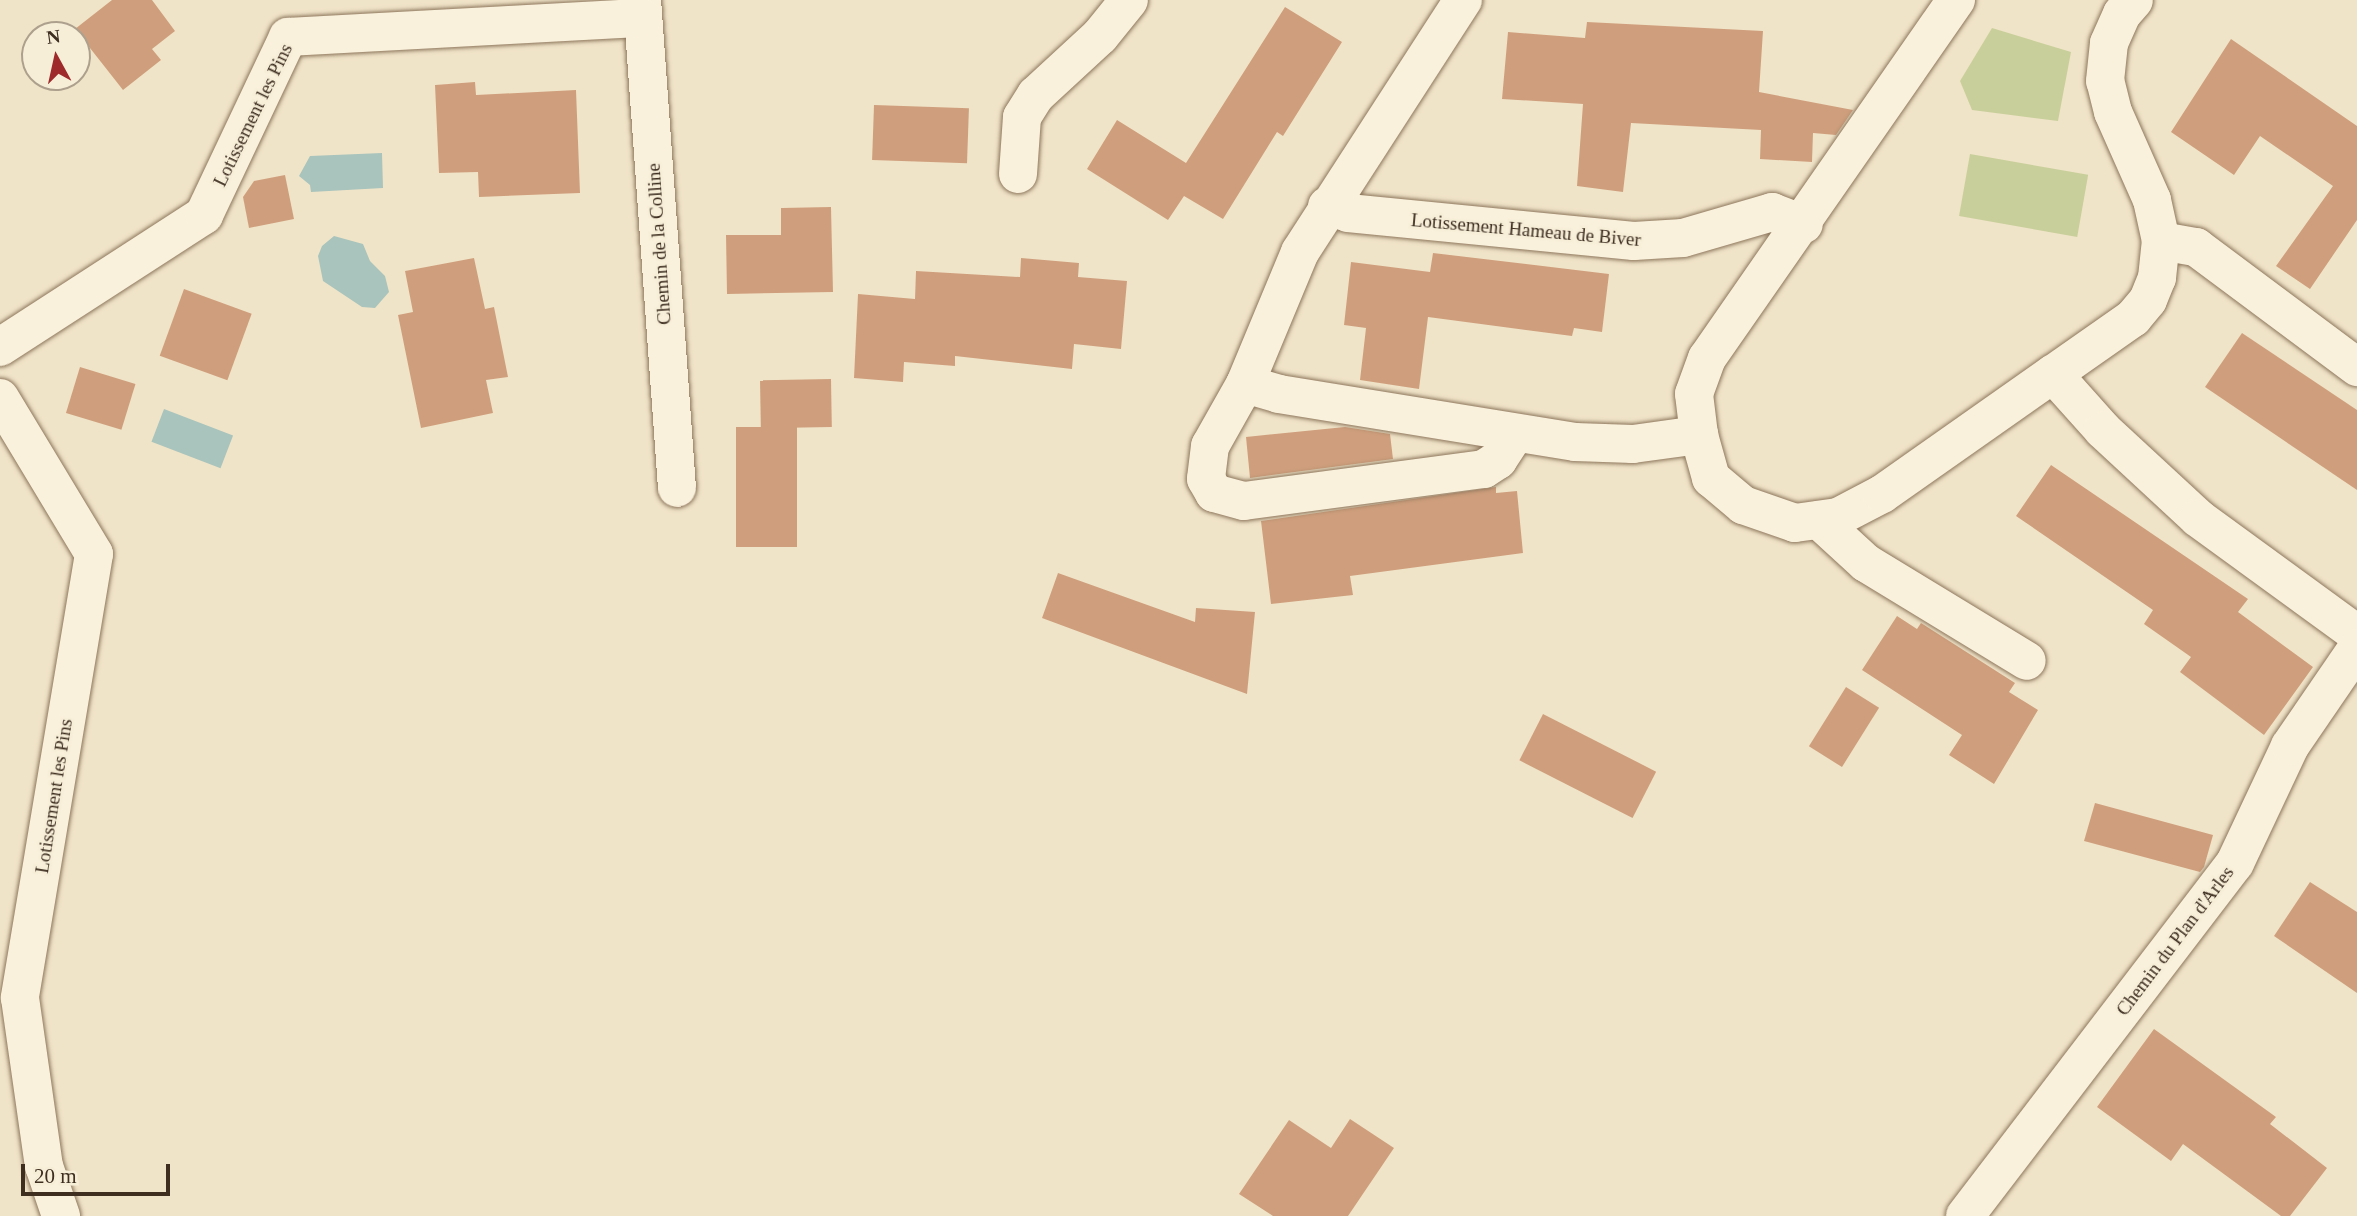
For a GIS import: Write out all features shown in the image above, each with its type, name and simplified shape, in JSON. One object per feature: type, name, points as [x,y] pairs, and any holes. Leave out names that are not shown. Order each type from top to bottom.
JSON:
[{"type":"street","points":[[1018,174],[1022,117],[1036,95],[1100,36],[1129,0]]},
{"type":"street","points":[[1463,0],[1327,206],[1300,252],[1245,384],[1206,462],[1206,479],[1214,493],[1228,499],[1244,501],[1484,469],[1498,460],[1514,435]]},
{"type":"street","points":[[1956,0],[1804,224],[1707,358],[1694,394],[1699,435],[1711,478],[1743,505],[1795,523],[1838,517],[1882,494],[2133,318],[2148,300],[2158,278],[2161,241],[2152,200],[2113,112],[2105,81],[2109,43],[2122,13],[2134,0]]},
{"type":"street","name":"Lotissement les Pins","points":[[0,347],[204,215],[288,37],[642,9]]},
{"type":"street","name":"Chemin de la Colline","points":[[642,9],[677,488]]},
{"type":"street","name":"Lotissement Hameau de Biver","points":[[1327,206],[1348,214],[1634,241],[1683,239],[1772,212],[1804,224]]},
{"type":"street","points":[[2161,241],[2196,247],[2357,368]]},
{"type":"street","points":[[2053,374],[2102,430],[2198,518],[2357,634]]},
{"type":"street","points":[[1245,384],[1279,394],[1514,435],[1633,444],[1699,435]]},
{"type":"street","name":"Lotissement les Pins","points":[[0,398],[94,554],[20,998],[44,1166],[61,1216]]},
{"type":"street","points":[[1819,520],[1866,563],[2027,661]]},
{"type":"street","name":"Chemin du Plan d'Arles","points":[[1965,1216],[2235,863],[2290,746],[2357,648]]},
{"type":"green space","points":[[1992,28],[2071,52],[2058,121],[1972,110],[1960,81]]},
{"type":"green space","points":[[1970,154],[2088,175],[2077,237],[1959,216]]},
{"type":"water","points":[[382,153],[383,188],[311,192],[310,185],[299,176],[310,156]]},
{"type":"water","points":[[334,236],[363,244],[370,261],[385,276],[389,292],[375,308],[362,307],[323,281],[318,256],[322,246]]},
{"type":"water","points":[[164,409],[233,436],[221,468],[151,442]]},
{"type":"building","points":[[112,0],[152,0],[175,31],[152,49],[161,60],[123,90],[91,49],[91,21],[85,21]]},
{"type":"building","points":[[1285,7],[1342,42],[1283,136],[1277,132],[1223,219],[1184,196],[1168,220],[1087,169],[1117,120],[1186,163]]},
{"type":"building","points":[[1587,22],[1763,31],[1759,92],[1853,110],[1836,135],[1813,133],[1812,162],[1760,159],[1761,130],[1631,123],[1623,192],[1577,186],[1583,104],[1502,99],[1508,32],[1585,38]]},
{"type":"building","points":[[2231,39],[2357,126],[2357,220],[2310,289],[2276,266],[2333,186],[2260,136],[2234,175],[2171,132]]},
{"type":"building","points":[[475,82],[476,95],[576,90],[580,193],[479,197],[478,172],[439,173],[435,85]]},
{"type":"building","points":[[874,105],[969,108],[967,163],[872,160]]},
{"type":"building","points":[[285,175],[294,219],[249,228],[243,197],[254,181]]},
{"type":"building","points":[[831,207],[833,292],[727,294],[726,235],[781,235],[781,208]]},
{"type":"building","points":[[1433,253],[1609,274],[1602,332],[1574,328],[1572,336],[1428,317],[1419,389],[1360,380],[1366,328],[1344,325],[1351,262],[1430,272]]},
{"type":"building","points":[[474,258],[485,309],[494,307],[508,377],[486,380],[493,413],[421,428],[398,315],[413,312],[405,271]]},
{"type":"building","points":[[1021,258],[1079,263],[1078,277],[1127,281],[1121,349],[1074,344],[1072,369],[955,356],[955,366],[904,362],[903,382],[854,378],[858,294],[915,299],[916,271],[1020,277]]},
{"type":"building","points":[[184,289],[252,314],[227,380],[160,356]]},
{"type":"building","points":[[2242,333],[2357,410],[2357,490],[2205,387]]},
{"type":"building","points":[[80,367],[135,384],[121,430],[66,413]]},
{"type":"building","points":[[831,379],[832,427],[761,428],[760,380]]},
{"type":"building","points":[[736,427],[797,427],[797,547],[736,547]]},
{"type":"building","points":[[1345,427],[1390,434],[1393,459],[1250,478],[1246,437]]},
{"type":"building","points":[[2051,465],[2248,599],[2238,612],[2313,667],[2264,735],[2180,672],[2191,657],[2144,624],[2153,610],[2016,516]]},
{"type":"building","points":[[1496,487],[1496,493],[1517,491],[1523,553],[1350,576],[1353,595],[1271,604],[1261,521]]},
{"type":"building","points":[[1058,573],[1195,622],[1196,608],[1255,612],[1247,694],[1042,618]]},
{"type":"building","points":[[1897,616],[1917,629],[1921,623],[2015,683],[2009,692],[2038,710],[1994,784],[1949,755],[1962,735],[1862,670]]},
{"type":"building","points":[[1846,687],[1879,708],[1842,767],[1809,746]]},
{"type":"building","points":[[1543,714],[1656,772],[1633,818],[1519,760]]},
{"type":"building","points":[[2095,803],[2213,835],[2204,867],[2200,872],[2084,841]]},
{"type":"building","points":[[2310,882],[2357,912],[2357,993],[2274,936]]},
{"type":"building","points":[[2154,1029],[2276,1117],[2270,1124],[2327,1168],[2290,1216],[2281,1216],[2183,1144],[2171,1161],[2097,1107]]},
{"type":"building","points":[[1350,1119],[1394,1148],[1348,1216],[1273,1216],[1239,1194],[1289,1120],[1331,1148]]}]
